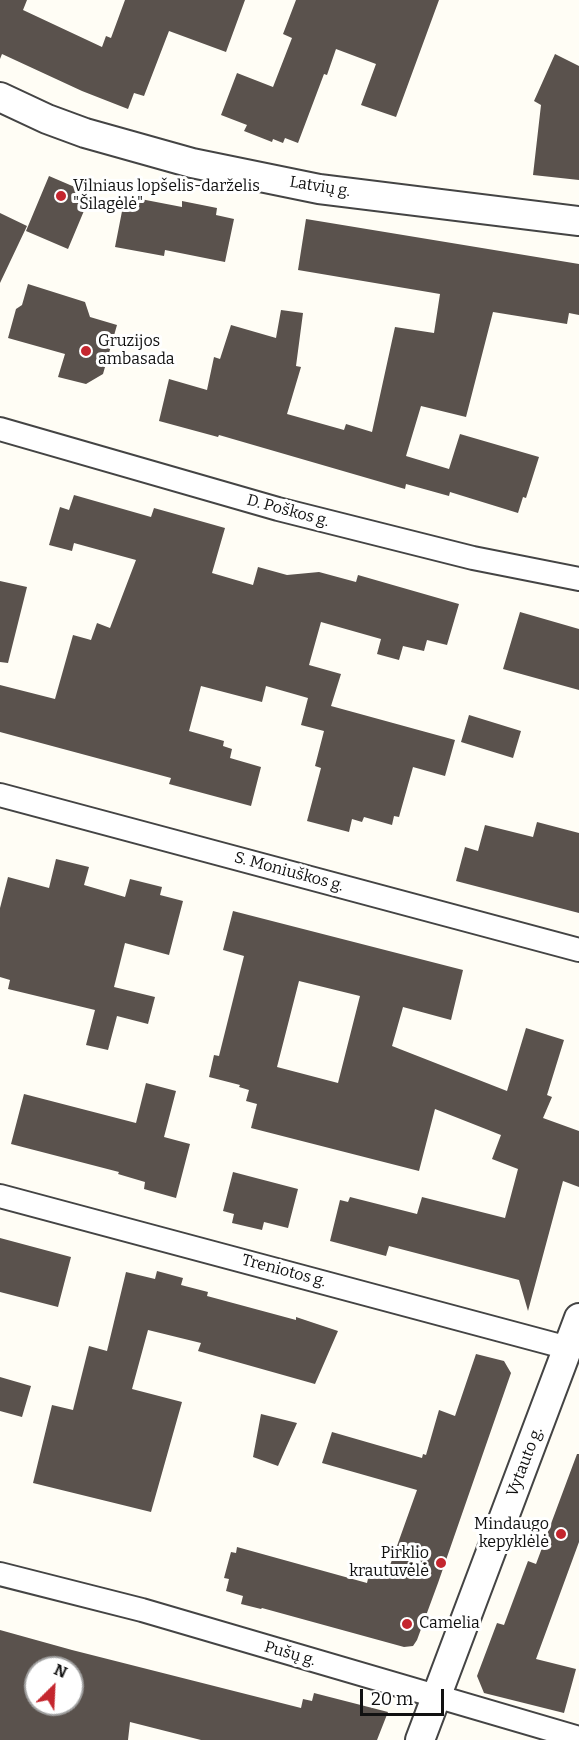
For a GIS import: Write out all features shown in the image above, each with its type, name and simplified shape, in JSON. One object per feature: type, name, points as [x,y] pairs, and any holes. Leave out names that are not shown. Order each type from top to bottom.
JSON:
[{"type":"street","name":"Latvių g.","points":[[0,97],[47,119],[85,133],[203,165],[319,189],[579,221]]},
{"type":"street","name":"D. Poškos g.","points":[[0,429],[279,509],[473,558],[579,579]]},
{"type":"street","name":"S. Moniuškos g.","points":[[0,795],[579,950]]},
{"type":"street","name":"Treniotos g.","points":[[0,1196],[568,1348]]},
{"type":"street","name":"Vytauto g.","points":[[420,1740],[579,1318]]},
{"type":"street","name":"Pušų g.","points":[[0,1574],[142,1610],[579,1737]]},
{"type":"building","points":[[0,0],[27,0],[23,10],[102,47],[106,36],[111,38],[125,0],[245,0],[226,52],[169,31],[144,96],[134,93],[128,109],[82,91],[2,54],[0,59]]},
{"type":"building","points":[[296,0],[439,0],[396,117],[361,105],[376,64],[336,49],[298,143],[285,138],[283,143],[273,139],[272,142],[244,131],[247,125],[221,115],[237,73],[273,87],[292,38],[283,34]]},
{"type":"building","points":[[555,54],[579,66],[579,180],[533,175],[541,105],[534,101]]},
{"type":"building","points":[[49,176],[91,194],[68,249],[26,231]]},
{"type":"building","points":[[125,196],[182,207],[182,201],[217,208],[216,215],[234,219],[225,262],[165,250],[164,256],[115,247]]},
{"type":"building","points":[[0,213],[27,226],[0,283]]},
{"type":"building","points":[[306,219],[579,264],[579,315],[569,313],[567,324],[493,312],[466,417],[421,406],[406,456],[449,469],[460,434],[539,457],[526,498],[523,497],[518,513],[450,492],[449,496],[406,484],[405,489],[219,435],[218,437],[159,421],[169,379],[207,390],[214,357],[220,359],[231,325],[276,338],[281,310],[303,313],[296,366],[301,367],[287,414],[344,430],[346,424],[372,432],[395,327],[434,333],[440,294],[298,270]]},
{"type":"building","points":[[28,284],[85,302],[90,317],[117,325],[103,374],[86,384],[58,377],[65,354],[8,338],[16,309],[22,305]]},
{"type":"building","points":[[74,495],[151,517],[154,508],[225,528],[212,573],[253,585],[258,567],[287,575],[319,572],[356,582],[358,575],[459,604],[447,645],[427,640],[424,651],[403,646],[399,660],[377,654],[381,639],[321,622],[309,665],[341,674],[331,706],[455,740],[445,776],[413,767],[399,817],[394,816],[392,825],[364,817],[362,822],[352,819],[349,832],[307,821],[321,768],[315,766],[324,731],[301,725],[308,698],[266,686],[262,702],[201,686],[189,731],[224,741],[223,746],[232,749],[230,758],[261,767],[251,806],[169,784],[171,778],[0,732],[0,685],[55,699],[73,635],[91,640],[97,623],[110,628],[136,560],[74,543],[72,551],[49,545],[60,507],[69,510]]},
{"type":"building","points":[[0,581],[27,587],[8,663],[0,662]]},
{"type":"building","points":[[520,612],[579,629],[579,690],[503,669]]},
{"type":"building","points":[[469,715],[521,731],[513,758],[461,742]]},
{"type":"building","points":[[537,822],[579,833],[579,913],[456,881],[465,847],[478,851],[485,825],[533,837]]},
{"type":"building","points":[[56,859],[89,867],[84,885],[125,897],[130,879],[162,887],[160,895],[183,901],[169,955],[125,943],[114,987],[155,997],[148,1024],[117,1016],[108,1050],[86,1045],[95,1010],[8,989],[10,980],[0,977],[0,908],[8,877],[49,888]]},
{"type":"building","points":[[233,911],[463,970],[451,1020],[403,1007],[392,1046],[507,1091],[526,1028],[564,1040],[547,1095],[552,1097],[543,1118],[579,1131],[579,1187],[563,1181],[528,1311],[519,1280],[389,1246],[386,1256],[330,1241],[340,1200],[348,1202],[350,1197],[417,1214],[422,1197],[505,1218],[518,1169],[492,1159],[501,1135],[435,1109],[419,1171],[251,1128],[257,1104],[246,1101],[249,1090],[239,1087],[240,1085],[209,1077],[214,1055],[219,1056],[244,956],[223,950]],"holes":[[[299,981],[360,996],[338,1083],[277,1067]]]},
{"type":"building","points":[[146,1083],[176,1091],[164,1137],[190,1144],[176,1198],[144,1189],[145,1182],[118,1174],[119,1172],[11,1144],[24,1094],[136,1123]]},
{"type":"building","points":[[233,1172],[298,1189],[288,1228],[264,1222],[262,1230],[232,1223],[234,1214],[223,1211]]},
{"type":"building","points":[[0,1238],[71,1257],[58,1307],[0,1292]]},
{"type":"building","points":[[157,1271],[183,1278],[181,1285],[208,1292],[207,1296],[296,1320],[296,1317],[338,1331],[315,1384],[198,1351],[201,1343],[148,1330],[132,1389],[182,1402],[151,1512],[33,1483],[52,1405],[73,1410],[89,1346],[107,1351],[126,1272],[155,1279]]},
{"type":"building","points":[[476,1354],[504,1361],[511,1373],[438,1583],[413,1646],[404,1647],[241,1604],[243,1596],[226,1591],[229,1579],[224,1578],[231,1552],[236,1553],[237,1547],[367,1583],[371,1566],[388,1571],[417,1490],[322,1463],[332,1432],[422,1458],[423,1454],[426,1455],[439,1410],[455,1416]]},
{"type":"building","points":[[0,1377],[31,1386],[22,1417],[0,1411]]},
{"type":"building","points":[[261,1414],[297,1423],[278,1466],[253,1457]]},
{"type":"building","points":[[577,1454],[579,1454],[579,1542],[536,1659],[576,1669],[564,1713],[484,1693],[477,1676],[497,1623],[504,1625],[528,1561],[536,1564]]},
{"type":"building","points":[[0,1630],[301,1708],[303,1699],[312,1701],[314,1693],[388,1712],[377,1740],[201,1740],[130,1722],[128,1740],[0,1740]]},
{"type":"place","name":"Vilniaus lopšelis-darželis \"Šilagėlė\"","points":[[61,196]]},
{"type":"place","name":"Gruzijos ambasada","points":[[86,351]]},
{"type":"place","name":"Mindaugo kepyklėlė","points":[[561,1534]]},
{"type":"place","name":"Pirklio krautuvėlė","points":[[441,1563]]},
{"type":"place","name":"Camelia","points":[[407,1624]]}]
